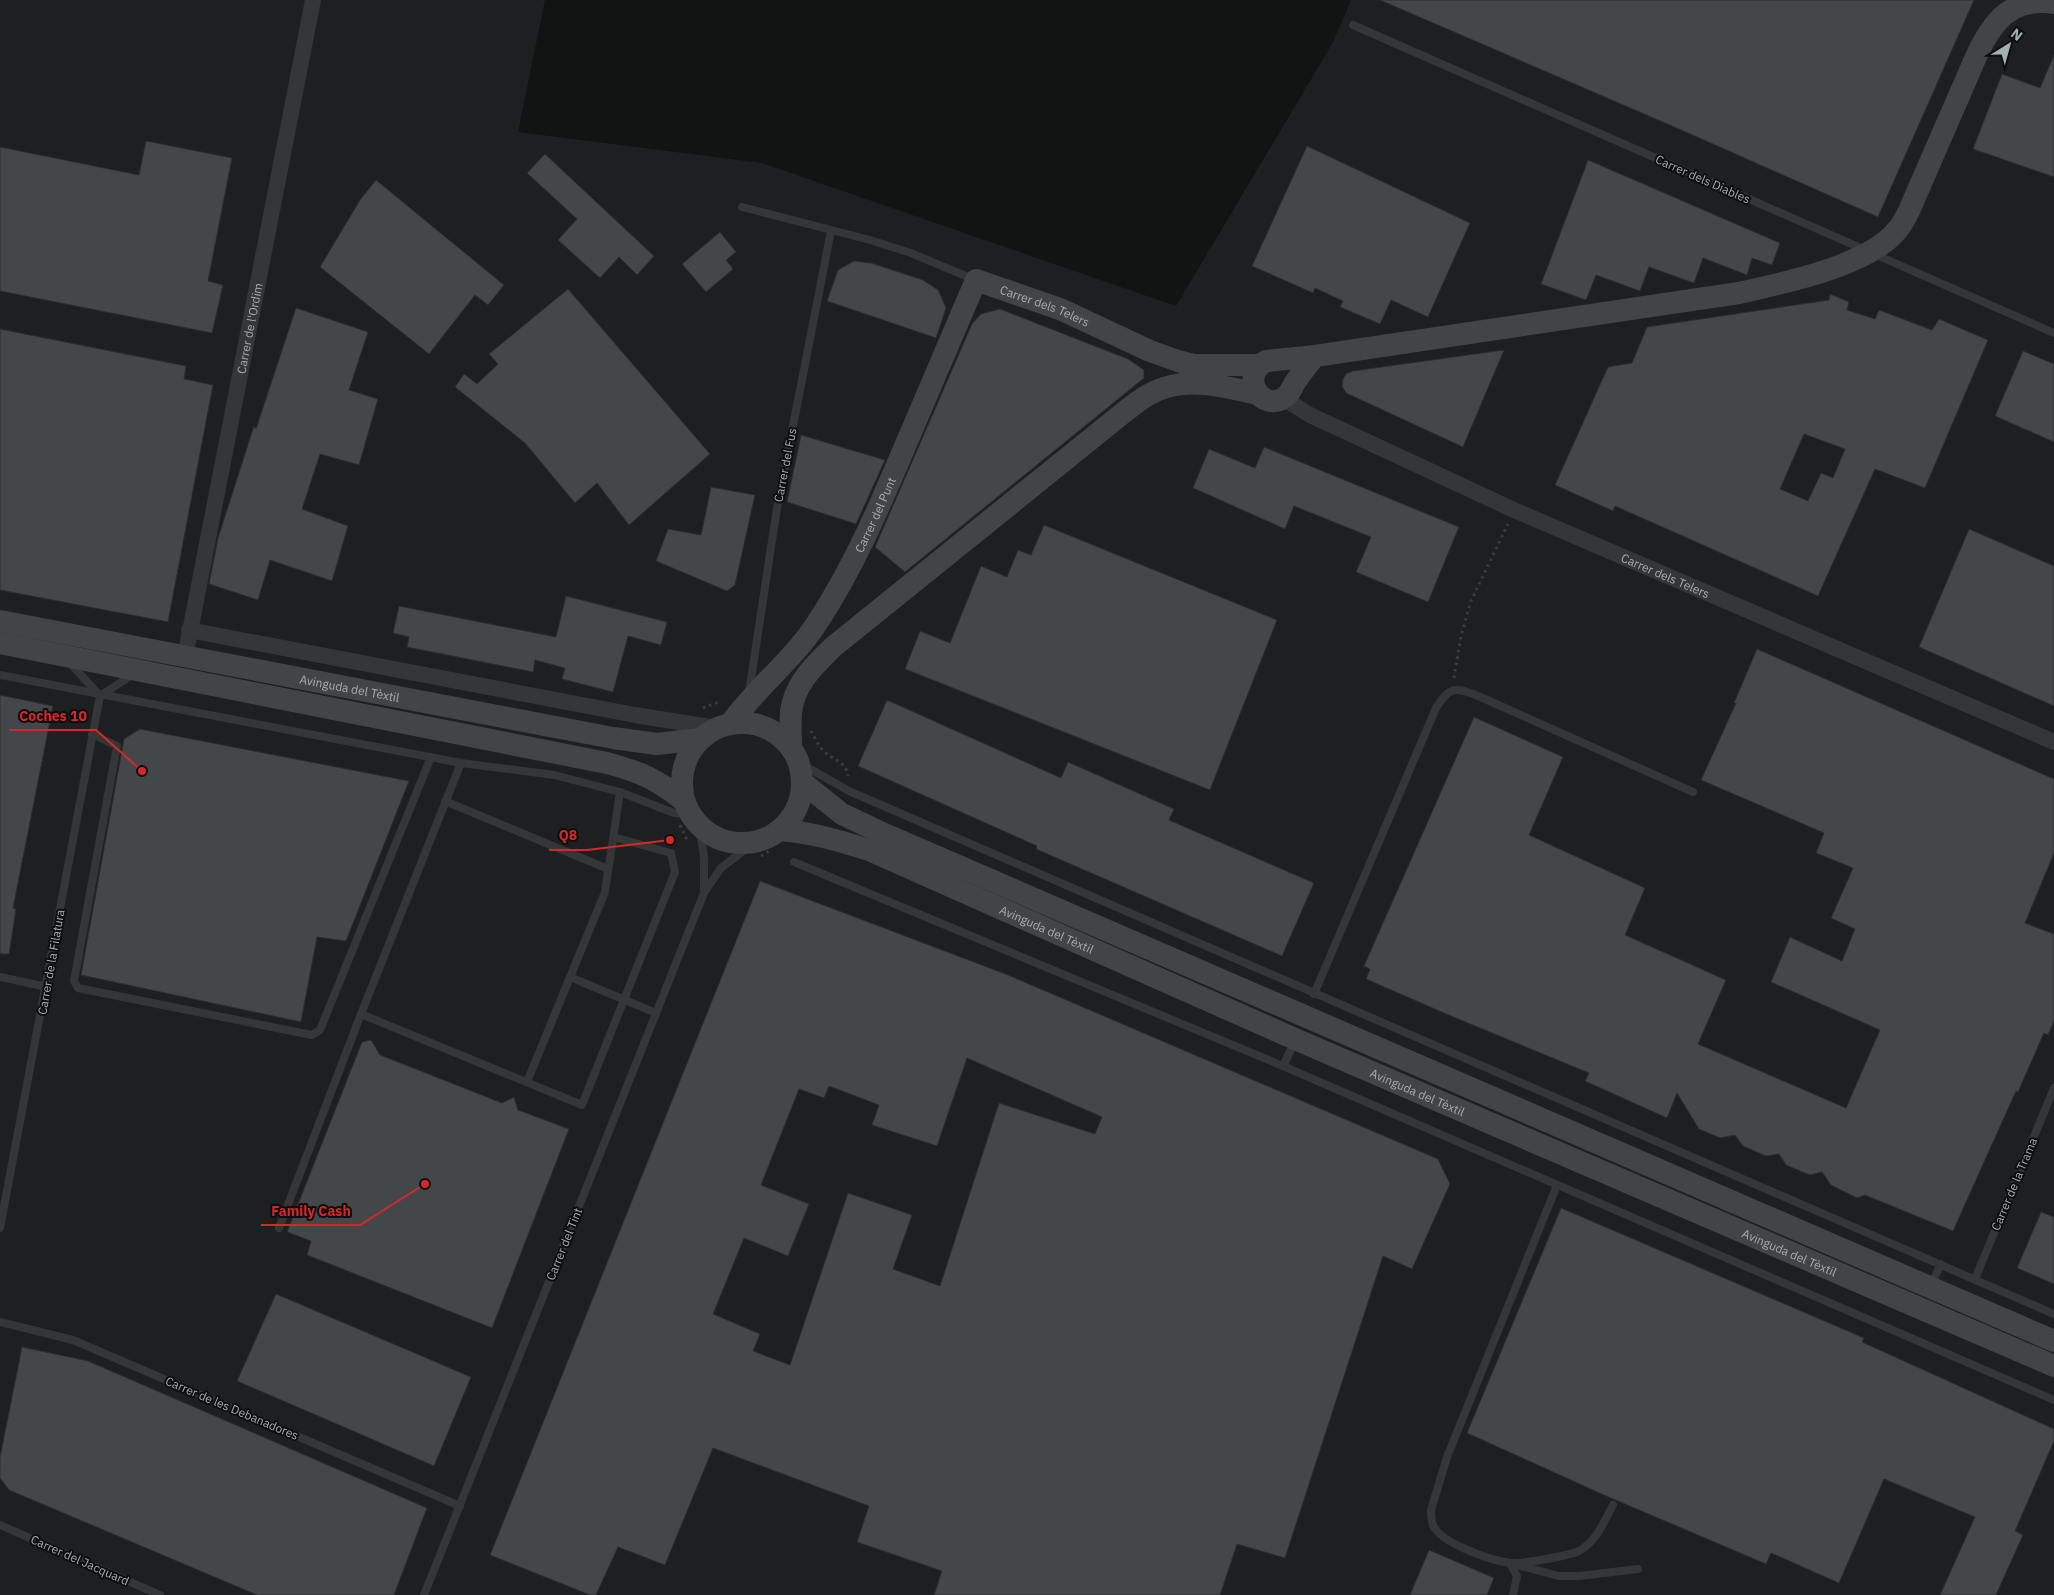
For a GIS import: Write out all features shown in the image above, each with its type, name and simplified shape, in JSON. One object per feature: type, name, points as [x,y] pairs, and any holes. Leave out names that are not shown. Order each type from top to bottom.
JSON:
[{"type":"street","name":"Carrer de l'Ordim","points":[[185,656],[313,0]]},
{"type":"street","points":[[1870,253],[1898,230],[1908,213],[1989,34],[1998,21],[2009,12],[2032,2],[2048,2]]},
{"type":"street","name":"Carrer dels Telers","points":[[976,280],[1060,309],[1150,351],[1178,361],[1194,365],[1270,363],[1739,293],[1801,277],[1870,253]]},
{"type":"street","name":"Carrer del Punt","points":[[715,730],[795,651],[815,625],[861,546],[976,280]]},
{"type":"street","points":[[1150,351],[1158,363],[1160,372],[1152,393]]},
{"type":"street","points":[[715,730],[690,752],[683,767],[681,784],[691,813],[711,835],[725,841],[741,843],[768,837],[780,830],[789,820],[801,795],[791,711],[794,700],[800,684],[833,647],[1128,409],[1152,393],[1182,384],[1198,383],[1220,385],[1258,394],[1269,401],[1288,391],[1315,356]]},
{"type":"street","points":[[1258,394],[1253,382],[1253,375],[1270,363],[1291,370],[1288,391]]},
{"type":"street","name":"Carrer dels Telers","points":[[1288,391],[1310,416],[1514,510],[2054,742]]},
{"type":"street","name":"Avinguda del Tèxtil","points":[[0,621],[613,738],[657,744],[715,730]]},
{"type":"street","points":[[189,630],[715,730],[748,723],[764,727],[779,736],[797,764]]},
{"type":"street","name":"Avinguda del Tèxtil","points":[[0,643],[607,763],[638,771],[669,788],[691,813]]},
{"type":"street","name":"Avinguda del Tèxtil","points":[[797,764],[842,814],[880,832],[2054,1341]]},
{"type":"street","name":"Avinguda del Tèxtil","points":[[780,830],[798,831],[870,850],[1295,1039],[2054,1366]]},
{"type":"lane","name":"Carrer dels Diables","points":[[1353,25],[2054,333]]},
{"type":"lane","name":"Carrer dels Telers","points":[[742,207],[911,253],[976,280]]},
{"type":"lane","name":"Carrer del Fus","points":[[747,700],[777,508],[831,231]]},
{"type":"lane","points":[[61,655],[81,673],[100,696]]},
{"type":"lane","points":[[100,696],[138,671]]},
{"type":"lane","points":[[0,675],[100,696],[155,704],[460,763],[554,776],[620,792],[674,813],[691,813],[704,857],[704,893]]},
{"type":"lane","points":[[1314,994],[1436,708],[1444,696],[1452,690],[1462,689],[1692,792]]},
{"type":"lane","name":"Carrer de la Filatura","points":[[0,1228],[47,987],[100,696]]},
{"type":"lane","points":[[92,734],[116,746],[74,981],[78,988],[312,1034],[320,1030],[431,757]]},
{"type":"lane","points":[[280,1228],[361,1014],[460,763]]},
{"type":"lane","points":[[797,764],[849,791],[2054,1314]]},
{"type":"lane","points":[[527,1082],[605,892],[620,792]]},
{"type":"lane","points":[[445,801],[608,869]]},
{"type":"lane","points":[[361,1014],[582,1105],[675,872],[671,853],[613,837]]},
{"type":"lane","points":[[704,893],[721,868],[756,841]]},
{"type":"lane","points":[[794,862],[1283,1066],[2054,1400]]},
{"type":"lane","name":"Carrer del Tint","points":[[424,1595],[704,893]]},
{"type":"lane","points":[[0,977],[47,987]]},
{"type":"lane","points":[[570,977],[656,1013]]},
{"type":"lane","points":[[1283,1066],[1295,1039]]},
{"type":"lane","name":"Carrer de la Trama","points":[[1975,1279],[2054,1088]]},
{"type":"lane","points":[[1557,1185],[1447,1457],[1431,1510],[1433,1526],[1447,1539],[1472,1552],[1565,1576],[1638,1569]]},
{"type":"lane","points":[[1930,1287],[1941,1264]]},
{"type":"lane","name":"Carrer de les Debanadores","points":[[0,1322],[73,1340],[460,1506]]},
{"type":"lane","points":[[1510,1563],[1521,1563],[1578,1551],[1597,1534],[1612,1505]]},
{"type":"lane","name":"Carrer del Jacquard","points":[[0,1524],[160,1595]]},
{"type":"lane","points":[[1510,1563],[1517,1576],[1513,1595]]},
{"type":"path","points":[[1452,690],[1460,636],[1471,602],[1514,510]]},
{"type":"shaded area","points":[[0,0],[545,0],[518,132],[762,163],[1176,306],[1332,44],[1351,0],[2046,0],[2054,4],[2054,1595],[0,1595]]},
{"type":"building","points":[[1380,0],[1974,0],[1878,217]]},
{"type":"building","points":[[2054,55],[2054,177],[1973,149],[2002,74],[2040,88]]},
{"type":"building","points":[[146,141],[232,158],[208,281],[223,285],[212,333],[0,291],[0,147],[139,175]]},
{"type":"building","points":[[1307,146],[1470,223],[1428,317],[1391,300],[1380,324],[1340,307],[1343,301],[1315,288],[1313,293],[1252,266]]},
{"type":"building","points":[[545,154],[654,256],[637,275],[619,257],[600,278],[558,240],[577,219],[527,173]]},
{"type":"building","points":[[1588,160],[1780,243],[1772,265],[1752,258],[1747,275],[1703,258],[1694,283],[1649,267],[1640,291],[1596,275],[1586,300],[1541,284]]},
{"type":"building","points":[[376,180],[504,285],[488,305],[475,295],[429,354],[320,267],[360,200]]},
{"type":"building","points":[[720,232],[736,252],[726,260],[733,269],[706,292],[682,264]]},
{"type":"building","points":[[854,261],[871,263],[923,280],[938,290],[946,308],[936,338],[827,301],[838,270]]},
{"type":"building","points":[[568,289],[710,454],[629,525],[597,483],[575,503],[525,443],[455,387],[464,374],[477,384],[498,364],[489,354]]},
{"type":"building","points":[[1830,294],[1849,302],[1847,310],[1875,319],[1879,310],[1932,330],[1939,319],[1988,340],[1925,488],[1875,469],[1818,596],[1615,506],[1613,511],[1555,485],[1608,367],[1632,363],[1647,327],[1829,300]],"holes":[[[1804,434],[1845,449],[1833,478],[1821,473],[1808,501],[1780,489]]]},
{"type":"building","points":[[296,308],[368,332],[349,390],[378,399],[359,465],[320,454],[302,509],[348,526],[332,581],[270,560],[258,600],[209,584],[218,538],[254,426],[256,429]]},
{"type":"building","points":[[1000,309],[1128,359],[1144,370],[1144,378],[905,572],[875,547],[972,324],[981,314]]},
{"type":"building","points":[[0,329],[186,366],[184,379],[213,385],[168,622],[0,590]]},
{"type":"building","points":[[1504,350],[1463,447],[1346,393],[1342,386],[1346,374],[1353,371]]},
{"type":"building","points":[[2023,351],[2054,364],[2054,442],[1995,416]]},
{"type":"building","points":[[801,435],[885,460],[856,524],[787,502]]},
{"type":"building","points":[[1264,447],[1459,527],[1428,602],[1356,572],[1371,537],[1294,506],[1285,529],[1193,488],[1209,449],[1255,468]]},
{"type":"building","points":[[711,487],[755,495],[735,585],[727,591],[656,561],[668,529],[701,535]]},
{"type":"building","points":[[1044,525],[1277,620],[1210,790],[905,669],[920,631],[950,643],[981,566],[1007,577],[1018,550],[1031,555]]},
{"type":"building","points":[[1969,529],[2054,566],[2054,706],[1919,647]]},
{"type":"building","points":[[566,596],[667,622],[661,645],[628,636],[613,692],[562,679],[565,668],[535,660],[533,672],[407,647],[409,637],[393,633],[399,606],[556,637]]},
{"type":"building","points":[[1757,649],[2054,779],[2054,853],[2025,923],[2054,934],[2054,1021],[2048,1035],[2044,1033],[2018,1092],[2016,1091],[1953,1231],[1865,1195],[1857,1198],[1831,1185],[1822,1172],[1810,1175],[1786,1165],[1779,1154],[1766,1156],[1743,1146],[1735,1135],[1720,1138],[1699,1129],[1677,1093],[1667,1118],[1585,1081],[1589,1073],[1366,979],[1370,969],[1364,966],[1474,717],[1563,757],[1529,835],[1645,888],[1625,935],[1726,980],[1698,1044],[1846,1108],[1880,1030],[1771,982],[1790,937],[1842,961],[1855,929],[1831,918],[1853,868],[1816,853],[1824,833],[1701,780],[1736,703],[1734,703]]},
{"type":"building","points":[[0,695],[53,706],[13,908],[16,909],[9,954],[0,954]]},
{"type":"building","points":[[887,700],[1061,778],[1068,762],[1174,809],[1169,820],[1314,883],[1282,956],[1036,849],[1037,846],[858,766]]},
{"type":"building","points":[[140,729],[409,781],[346,941],[317,937],[301,1022],[81,975],[124,739]]},
{"type":"building","points":[[760,881],[1008,975],[1438,1159],[1450,1184],[1412,1269],[1383,1256],[1285,1558],[1237,1544],[1220,1595],[934,1595],[942,1571],[857,1542],[869,1506],[713,1448],[665,1565],[618,1547],[596,1595],[590,1595],[490,1555]],"holes":[[[967,1058],[1102,1117],[1095,1134],[999,1103],[940,1286],[893,1269],[912,1215],[848,1193],[790,1365],[753,1351],[760,1334],[713,1314],[744,1238],[788,1256],[809,1204],[761,1185],[799,1089],[824,1098],[829,1086],[879,1105],[872,1125],[937,1146]]]},
{"type":"building","points":[[371,1040],[380,1055],[502,1103],[514,1097],[518,1110],[569,1129],[492,1328],[307,1255],[311,1241],[287,1232],[362,1042]]},
{"type":"building","points":[[1561,1208],[1864,1338],[1862,1342],[2054,1429],[2054,1441],[2015,1531],[2023,1535],[1996,1595],[1940,1595],[1975,1517],[1884,1479],[1839,1583],[1771,1553],[1766,1564],[1604,1495],[1467,1433]]},
{"type":"building","points":[[2041,1212],[2054,1217],[2054,1284],[2017,1268]]},
{"type":"building","points":[[276,1294],[471,1377],[434,1466],[237,1381]]},
{"type":"building","points":[[22,1347],[88,1361],[427,1508],[394,1595],[257,1595],[9,1490],[0,1478],[0,1457]]},
{"type":"building","points":[[1429,1550],[1494,1578],[1487,1595],[1410,1595]]},
{"type":"place","name":"Coches 10","points":[[142,771]]},
{"type":"place","name":"Q8","points":[[670,840]]},
{"type":"place","name":"Family Cash","points":[[425,1184]]}]
